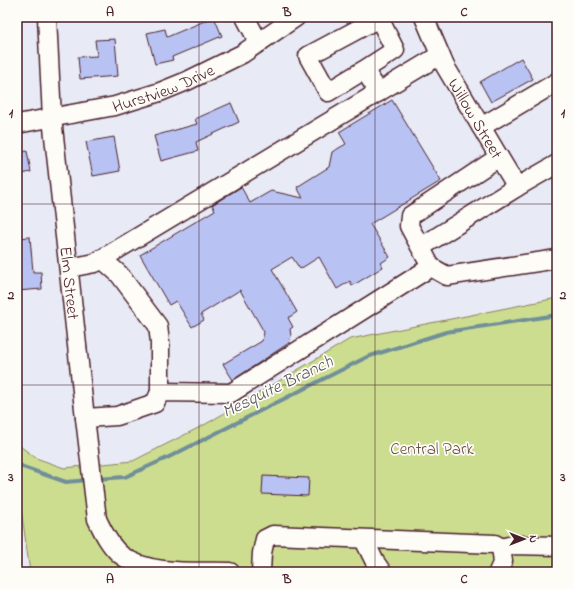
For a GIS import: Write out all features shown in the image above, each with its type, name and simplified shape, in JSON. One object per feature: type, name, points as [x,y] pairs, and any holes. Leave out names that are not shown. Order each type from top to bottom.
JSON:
[{"type":"street","name":"Elm Street","points":[[47,17],[52,118],[97,519],[104,535],[111,545],[120,554],[132,562],[145,567],[168,570],[230,572]]},
{"type":"street","points":[[244,17],[259,43]]},
{"type":"street","name":"Hurstview Drive","points":[[17,124],[115,106],[160,92],[188,81],[242,54],[296,17]]},
{"type":"street","name":"Willow Street","points":[[424,17],[445,66],[499,157],[410,216],[409,226],[432,267]]},
{"type":"street","points":[[379,18],[395,50],[364,70],[328,92],[308,56],[379,18]]},
{"type":"street","points":[[69,268],[95,263],[102,259],[440,55]]},
{"type":"street","points":[[364,70],[379,92]]},
{"type":"street","points":[[481,127],[557,82]]},
{"type":"street","points":[[499,157],[517,188]]},
{"type":"street","points":[[421,247],[557,164]]},
{"type":"street","points":[[85,418],[117,416],[136,410],[155,403],[160,392],[160,342],[158,326],[119,274],[102,259]]},
{"type":"street","points":[[160,392],[231,393],[432,267],[447,276],[557,259]]},
{"type":"street","points":[[261,572],[262,553],[265,539],[273,535],[364,540],[495,544],[501,548],[503,561],[498,572]]},
{"type":"street","points":[[364,540],[382,572]]},
{"type":"street","points":[[501,548],[513,545],[557,546]]},
{"type":"green space","name":"Central Park","points":[[557,298],[557,572],[30,572],[17,480],[17,444],[36,458],[64,468],[133,461],[206,424],[350,339]]},
{"type":"building","points":[[214,17],[222,36],[172,57],[173,60],[155,64],[147,33],[165,29],[167,37]]},
{"type":"building","points":[[115,39],[118,76],[80,79],[78,57],[97,56],[95,40]]},
{"type":"building","points":[[521,58],[533,79],[491,102],[480,82]]},
{"type":"building","points":[[392,100],[441,181],[370,224],[390,257],[381,263],[383,267],[352,286],[350,281],[337,289],[319,257],[300,269],[292,257],[272,269],[297,312],[288,318],[293,327],[290,329],[291,336],[289,343],[233,380],[223,364],[262,341],[264,332],[240,290],[201,314],[204,320],[192,327],[176,301],[169,305],[140,255],[215,210],[212,205],[241,187],[250,203],[271,191],[303,198],[297,187],[329,167],[332,152],[346,144],[339,132]]},
{"type":"building","points":[[231,103],[239,122],[196,142],[198,151],[161,161],[154,136],[197,124],[195,119]]},
{"type":"building","points":[[114,137],[120,171],[93,176],[86,142]]},
{"type":"building","points":[[27,151],[31,172],[17,175],[17,153]]},
{"type":"building","points":[[30,237],[33,272],[41,272],[42,289],[17,291],[17,238]]},
{"type":"building","points":[[263,476],[309,478],[308,496],[262,494]]},
{"type":"waterway","name":"Mesquite Branch","points":[[97,479],[125,477],[167,458],[367,357],[446,332],[557,315]]},
{"type":"waterway","name":"Mesquite Branch","points":[[17,463],[23,467],[66,482],[88,480]]}]
